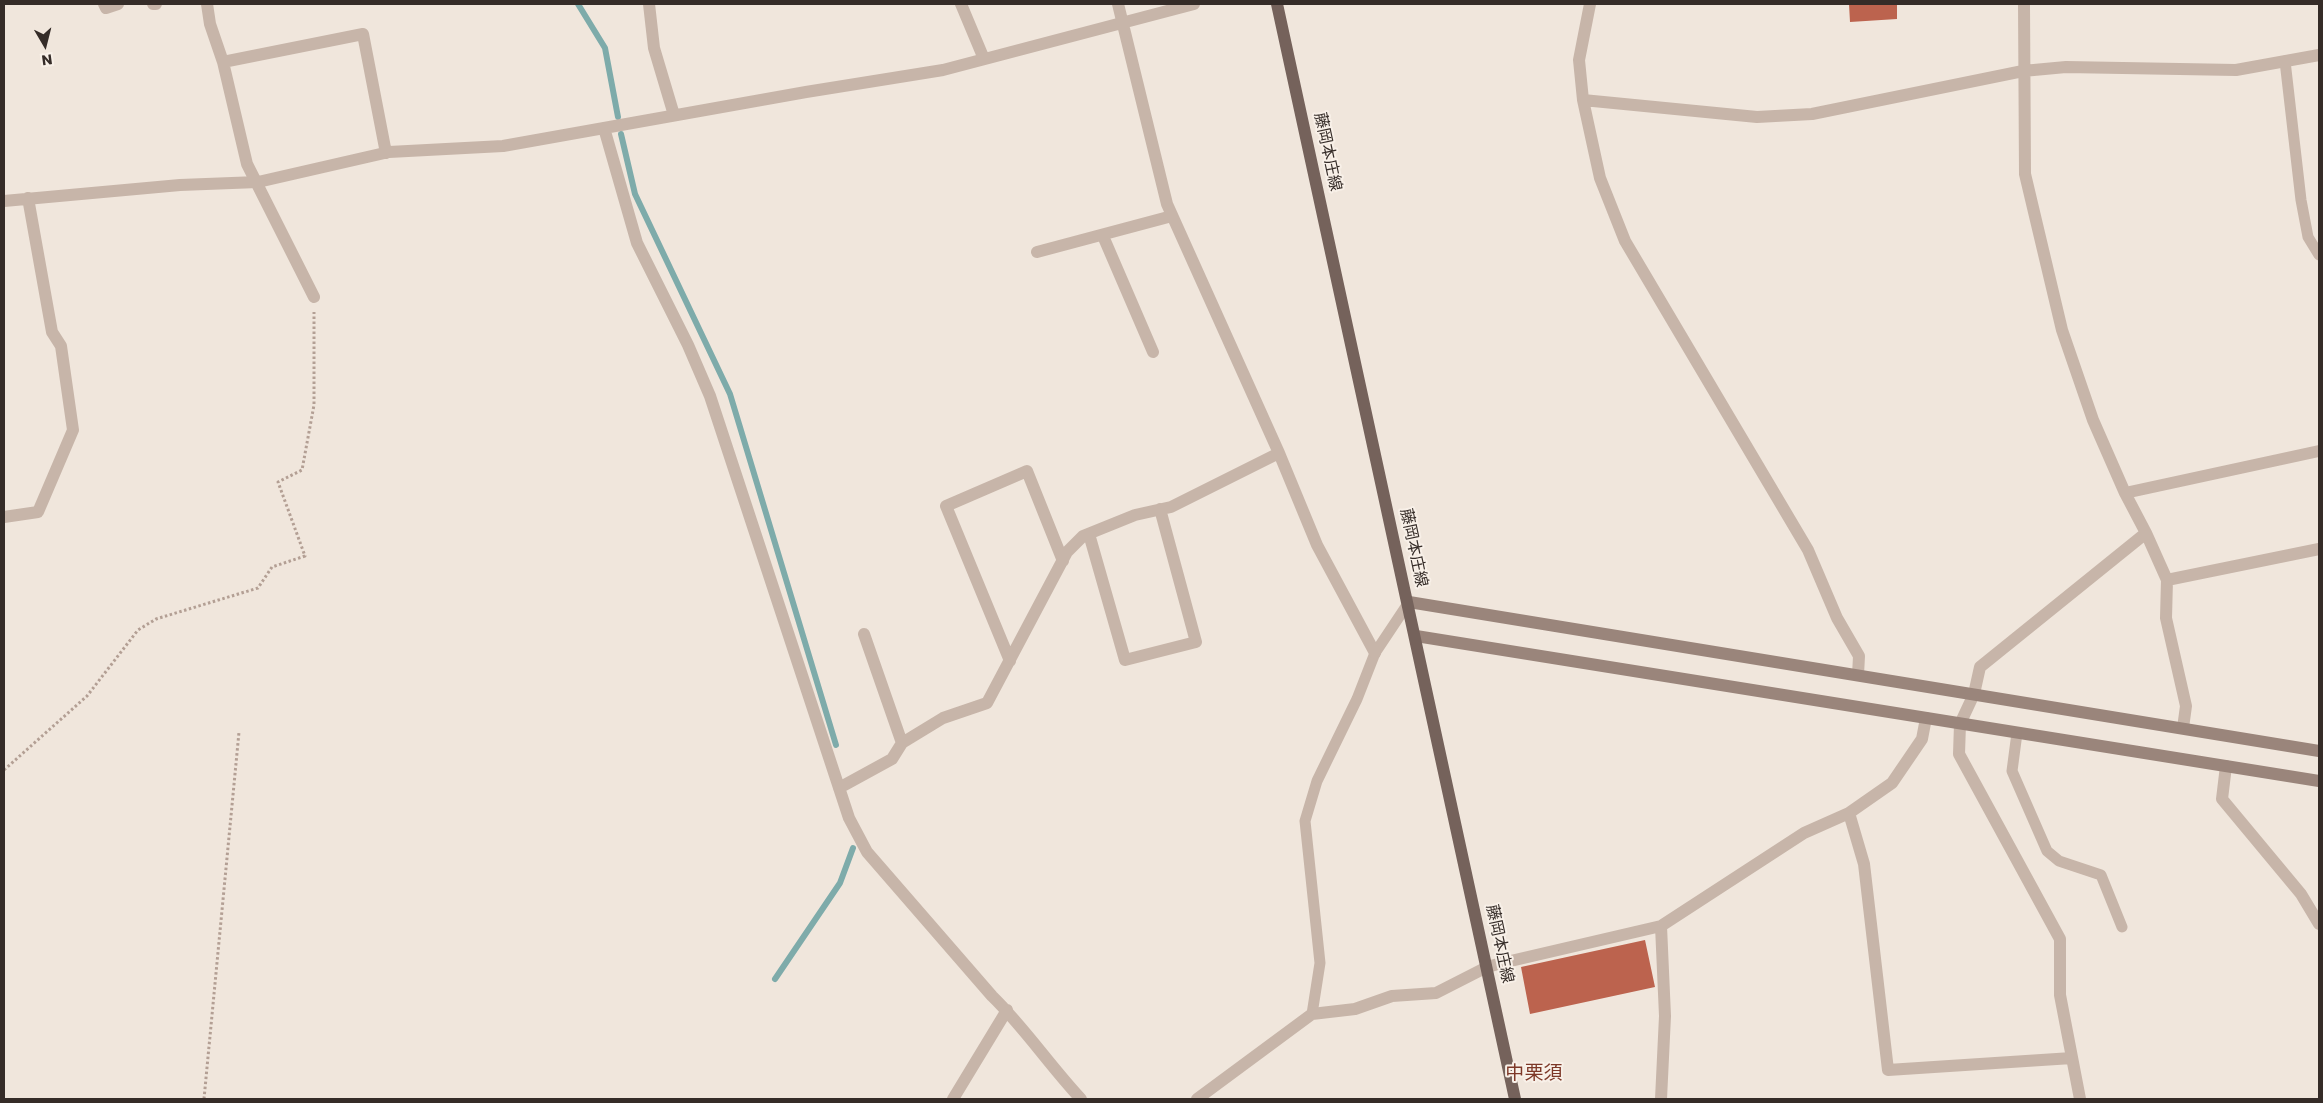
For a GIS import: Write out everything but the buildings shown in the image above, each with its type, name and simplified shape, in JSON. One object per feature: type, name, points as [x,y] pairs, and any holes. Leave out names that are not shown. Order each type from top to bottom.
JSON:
[{"type":"main road","name":"藤岡本庄線","points":[[1277,4],[1409,602],[1515,1099]]},
{"type":"street","points":[[104,4],[106,8],[118,4]]},
{"type":"street","points":[[207,4],[210,24],[223,62],[247,164],[258,182],[314,297]]},
{"type":"street","points":[[649,4],[654,48],[674,115]]},
{"type":"street","points":[[961,4],[984,59]]},
{"type":"street","points":[[1118,4],[1125,23],[1131,60],[1167,204],[1279,453],[1317,545],[1375,653]]},
{"type":"street","points":[[4,202],[28,198],[180,185],[258,182],[386,153],[503,146],[943,70],[1194,4]]},
{"type":"street","points":[[1590,4],[1579,60],[1583,100],[1600,178],[1624,241],[1808,550],[1837,618],[1859,656],[1858,675]]},
{"type":"street","points":[[2024,4],[2025,174],[2062,330],[2093,420],[2125,493],[2146,533],[2167,580],[2166,618],[2186,706],[2183,728]]},
{"type":"street","points":[[223,62],[363,34],[386,153]]},
{"type":"street","points":[[1583,100],[1757,117],[1812,114],[2023,71],[2066,67],[2236,70],[2319,54]]},
{"type":"street","points":[[604,128],[637,243],[688,345],[710,396],[849,818],[867,852],[1006,1010],[1055,1071],[1081,1099]]},
{"type":"street","points":[[4,517],[38,512],[72,430],[61,346],[52,332],[28,198]]},
{"type":"street","points":[[1037,252],[1103,236],[1172,216]]},
{"type":"street","points":[[1103,236],[1152,352]]},
{"type":"street","points":[[2125,493],[2319,451]]},
{"type":"street","points":[[839,788],[892,759],[902,744],[943,718],[987,703],[1067,552],[1083,536],[1135,515],[1160,509],[1191,498],[1279,453]]},
{"type":"street","points":[[1010,661],[946,506],[1027,471],[1063,561]]},
{"type":"street","points":[[1089,534],[1125,660],[1196,642],[1160,509]]},
{"type":"street","points":[[2080,1099],[2060,995],[2060,939],[1959,754],[1960,724],[1974,694],[1980,667],[2146,533]]},
{"type":"street","points":[[2167,580],[2319,549]]},
{"type":"street","points":[[1409,602],[2319,751]]},
{"type":"street","points":[[864,634],[902,744]]},
{"type":"street","points":[[1416,636],[2319,782]]},
{"type":"street","points":[[1198,1099],[1312,1014],[1355,1009],[1392,996],[1436,993],[1488,967],[1661,926],[1804,833],[1849,813],[1892,783],[1922,739],[1926,718]]},
{"type":"street","points":[[2226,766],[2222,799],[2301,894],[2319,924]]},
{"type":"street","points":[[1849,813],[1864,864],[1888,1070],[2072,1058]]},
{"type":"street","points":[[1661,926],[1666,1016],[1661,1099]]},
{"type":"street","points":[[953,1099],[1006,1010]]},
{"type":"lane","points":[[2285,61],[2301,200],[2308,237],[2319,255]]},
{"type":"lane","points":[[1312,1014],[1320,963],[1305,821],[1317,781],[1356,700],[1375,653],[1409,602]]},
{"type":"lane","points":[[2017,733],[2012,771],[2047,851],[2059,861],[2101,875],[2122,926]]},
{"type":"path","points":[[4,770],[88,696],[138,630],[156,618],[258,588],[272,567],[305,556],[278,482],[302,470],[314,405],[314,297]]},
{"type":"path","points":[[204,1099],[239,732]]},
{"type":"waterway","points":[[578,4],[605,48],[618,117]]},
{"type":"waterway","points":[[621,134],[635,194],[730,394],[836,745]]},
{"type":"waterway","points":[[775,979],[840,883],[853,848]]},
{"type":"district","name":"中栗須","points":[[1534,1074]]}]
